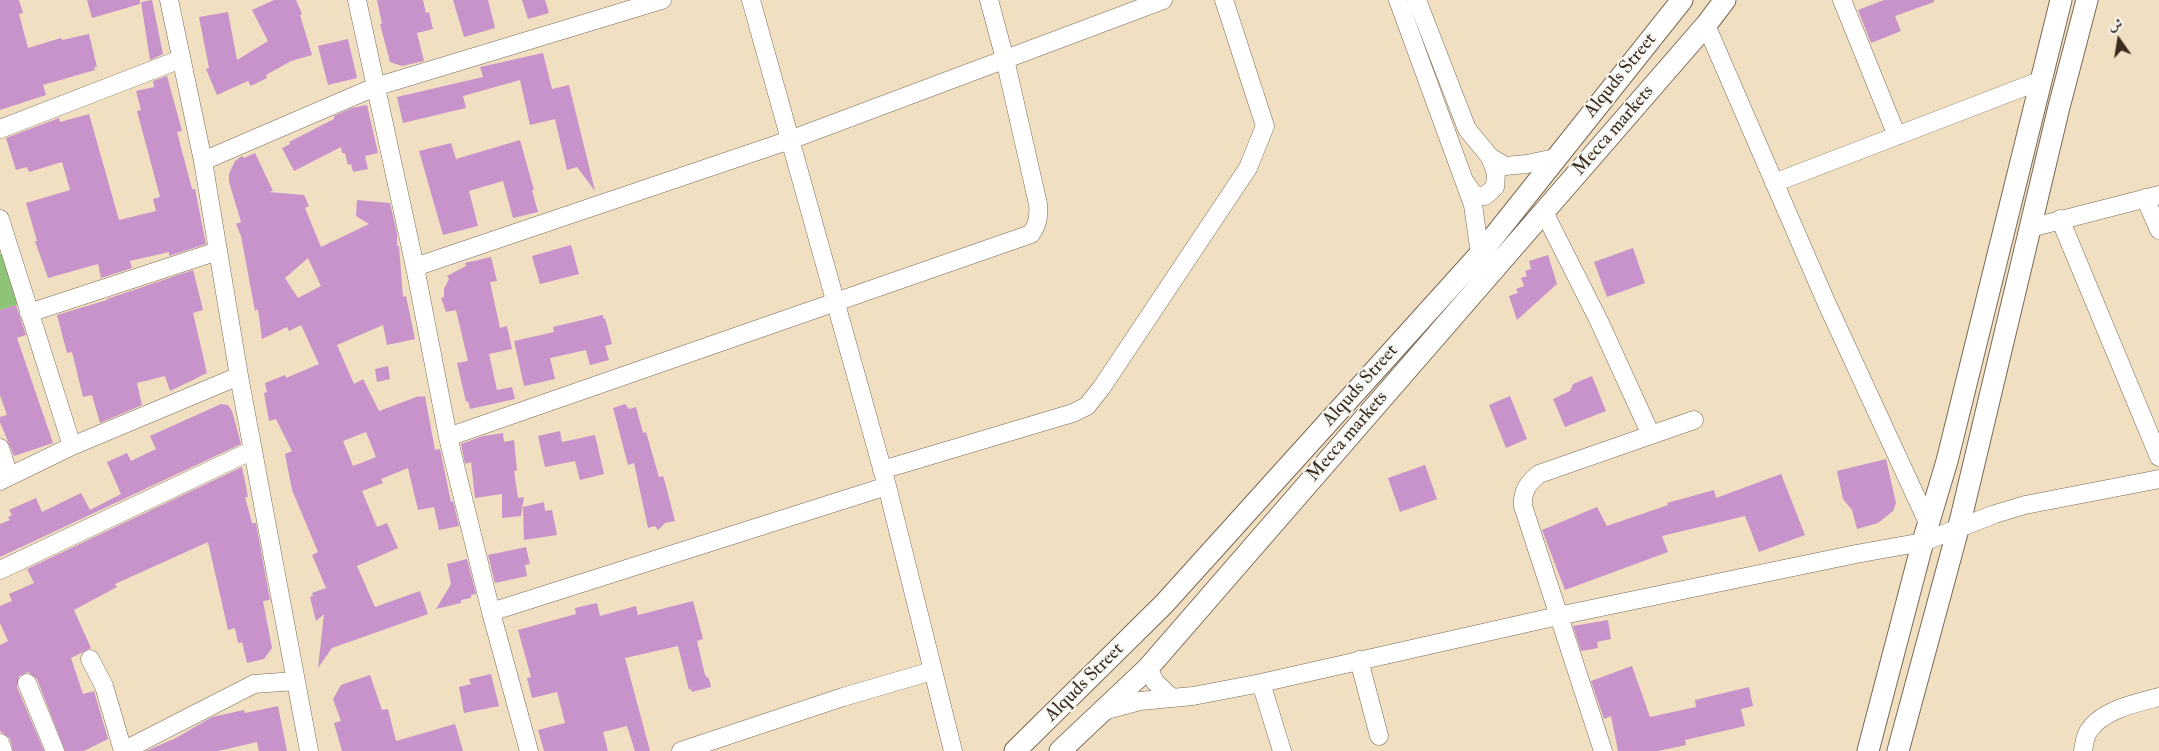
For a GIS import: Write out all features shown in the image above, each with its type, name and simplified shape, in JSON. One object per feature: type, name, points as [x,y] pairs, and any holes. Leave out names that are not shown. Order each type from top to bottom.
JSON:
[{"type":"main road","name":"Alquds Street","points":[[1015,751],[1164,604],[1480,254],[1682,0]]},
{"type":"main road","name":"Mecca markets","points":[[1060,751],[1148,668],[1706,25],[1725,0]]},
{"type":"main road","points":[[1868,751],[1947,461],[2061,0]]},
{"type":"main road","points":[[1898,751],[1957,530],[2087,0]]},
{"type":"street","points":[[169,0],[203,161],[239,376],[308,751]]},
{"type":"street","points":[[357,0],[415,267],[448,437],[491,612],[529,751]]},
{"type":"street","points":[[203,161],[375,87],[662,0]]},
{"type":"street","points":[[751,0],[884,478],[953,751]]},
{"type":"street","points":[[448,437],[1031,234],[1037,226],[1039,216],[1037,197],[1005,59],[989,0]]},
{"type":"street","points":[[415,267],[790,140],[1163,0]]},
{"type":"street","points":[[491,612],[1073,413],[1087,406],[1102,387],[1248,168],[1265,126],[1224,0]]},
{"type":"street","points":[[1398,0],[1473,205],[1480,254]]},
{"type":"street","points":[[1417,0],[1467,129],[1490,158],[1497,180],[1496,186],[1491,193],[1484,196],[1474,195],[1463,178]]},
{"type":"street","points":[[1842,0],[1897,136]]},
{"type":"street","points":[[1706,25],[1926,534]]},
{"type":"street","points":[[0,130],[181,59]]},
{"type":"street","points":[[1774,183],[2042,80]]},
{"type":"street","points":[[1490,158],[1505,166],[1555,158]]},
{"type":"street","points":[[2030,228],[2152,197],[2159,230]]},
{"type":"street","points":[[1544,212],[1599,321],[1651,435]]},
{"type":"street","points":[[0,219],[72,446]]},
{"type":"street","points":[[2060,219],[2159,457]]},
{"type":"street","points":[[29,313],[218,251]]},
{"type":"street","points":[[0,448],[5,478],[72,446],[239,376]]},
{"type":"street","points":[[1604,751],[1558,616],[1523,506],[1522,496],[1530,481],[1539,474],[1694,420]]},
{"type":"street","points":[[0,570],[253,450]]},
{"type":"street","points":[[1102,711],[1140,700],[1193,696],[1261,683],[1558,616],[1856,554],[1926,534],[1957,530],[1995,514],[2025,505],[2159,479]]},
{"type":"street","points":[[90,659],[104,686],[123,751],[254,684],[295,681]]},
{"type":"street","points":[[1359,660],[1379,736]]},
{"type":"street","points":[[1148,668],[1154,682],[1171,698]]},
{"type":"street","points":[[681,751],[843,697],[932,671]]},
{"type":"street","points":[[26,683],[55,751]]},
{"type":"street","points":[[1261,683],[1282,751]]},
{"type":"street","points":[[2083,751],[2087,733],[2099,718],[2142,701],[2159,697]]},
{"type":"street","points":[[0,743],[3,751]]},
{"type":"green space","points":[[3,253],[19,304],[0,310],[0,254]]},
{"type":"building","points":[[0,0],[19,0],[23,13],[19,14],[28,48],[61,38],[62,40],[89,34],[97,67],[94,67],[95,70],[43,85],[46,95],[0,110]]},
{"type":"building","points":[[87,0],[140,0],[140,4],[92,18]]},
{"type":"building","points":[[152,0],[163,54],[150,60],[141,2]]},
{"type":"building","points":[[274,0],[296,0],[302,14],[300,15],[312,55],[291,61],[266,75],[267,78],[251,86],[248,81],[217,95],[206,69],[209,68],[199,17],[228,12],[237,60],[268,41],[252,10]]},
{"type":"building","points":[[377,0],[423,0],[426,13],[429,12],[433,29],[417,33],[424,61],[402,66],[390,62],[380,24],[382,24]]},
{"type":"building","points":[[453,0],[488,0],[495,28],[464,37]]},
{"type":"building","points":[[522,0],[545,0],[549,13],[528,19]]},
{"type":"building","points":[[1884,0],[1934,0],[1934,2],[1895,16],[1901,31],[1871,43],[1858,10]]},
{"type":"building","points":[[348,39],[357,78],[328,85],[318,46]]},
{"type":"building","points":[[543,53],[552,89],[569,85],[595,191],[577,167],[567,170],[555,119],[530,125],[520,80],[463,96],[466,108],[403,123],[397,97],[483,77],[480,67]]},
{"type":"building","points":[[167,76],[182,131],[177,132],[192,189],[195,189],[206,244],[169,256],[169,252],[130,261],[132,268],[101,278],[98,264],[48,278],[35,241],[37,241],[26,203],[70,190],[62,162],[29,172],[27,167],[16,170],[6,138],[59,118],[60,122],[89,114],[119,220],[156,211],[153,199],[160,197],[137,111],[141,110],[136,91],[154,87],[153,81]]},
{"type":"building","points":[[367,105],[378,153],[365,156],[368,169],[353,172],[351,164],[348,165],[345,153],[342,153],[341,147],[294,171],[282,148],[290,144],[289,142],[334,119],[334,116],[352,108]]},
{"type":"building","points":[[520,140],[538,212],[513,218],[503,181],[469,191],[478,226],[443,235],[419,151],[451,143],[456,159]]},
{"type":"building","points":[[255,153],[273,191],[268,192],[304,195],[309,206],[305,208],[321,247],[369,224],[356,216],[357,200],[390,203],[397,233],[397,246],[399,246],[403,297],[406,296],[415,339],[387,345],[383,325],[337,345],[354,384],[363,379],[379,411],[419,396],[425,396],[435,450],[440,449],[451,502],[453,501],[459,526],[439,530],[434,507],[418,510],[408,468],[381,479],[383,483],[362,491],[377,527],[387,523],[398,548],[357,566],[375,607],[420,591],[428,614],[332,648],[318,668],[324,614],[316,621],[310,597],[313,596],[312,593],[326,588],[312,555],[318,552],[292,490],[285,454],[292,451],[276,419],[269,421],[264,393],[267,392],[265,383],[285,375],[286,378],[319,364],[301,325],[289,331],[287,327],[262,339],[258,309],[255,311],[241,236],[236,224],[241,222],[229,182],[229,174],[235,161],[242,156],[244,158]],"holes":[[[308,258],[321,286],[298,298],[285,278]],[[366,432],[376,457],[353,466],[343,441]]]},
{"type":"building","points":[[571,245],[579,274],[540,284],[532,256]]},
{"type":"building","points":[[1633,248],[1645,283],[1607,297],[1594,262]]},
{"type":"building","points":[[1548,255],[1557,284],[1517,320],[1509,296],[1518,293],[1516,289],[1524,286],[1521,278],[1527,276],[1525,271],[1531,269],[1529,261]]},
{"type":"building","points":[[491,257],[497,281],[490,282],[500,328],[507,326],[512,349],[489,354],[497,390],[512,387],[515,399],[470,409],[468,401],[466,402],[457,363],[468,361],[456,310],[446,312],[441,298],[444,297],[444,289],[449,279],[447,276],[466,266],[465,263]]},
{"type":"building","points":[[193,270],[203,310],[193,313],[207,373],[170,391],[165,376],[137,383],[142,405],[100,423],[92,395],[83,397],[72,352],[67,353],[57,315]]},
{"type":"building","points":[[16,305],[26,335],[17,338],[53,443],[14,456],[0,422],[0,417],[7,415],[0,395],[0,310]]},
{"type":"building","points":[[603,315],[612,344],[605,346],[609,360],[590,365],[586,350],[550,358],[555,379],[524,386],[514,341],[554,332],[553,327]]},
{"type":"building","points":[[388,366],[390,379],[377,382],[375,369]]},
{"type":"building","points":[[1592,376],[1606,411],[1565,427],[1553,399],[1570,391],[1573,384]]},
{"type":"building","points":[[1510,396],[1527,439],[1506,448],[1489,405]]},
{"type":"building","points":[[221,404],[228,405],[232,411],[241,444],[0,557],[0,524],[10,520],[8,517],[12,515],[9,510],[36,498],[42,512],[81,493],[90,510],[121,494],[107,462],[127,453],[131,461],[156,449],[150,436]]},
{"type":"building","points":[[625,404],[629,409],[636,407],[643,433],[646,432],[659,477],[663,476],[666,486],[675,521],[665,523],[658,530],[655,526],[648,528],[634,463],[628,465],[613,408]]},
{"type":"building","points":[[560,431],[562,442],[595,435],[604,474],[580,480],[575,461],[545,467],[538,436]]},
{"type":"building","points":[[503,433],[504,442],[514,440],[517,470],[514,471],[518,498],[524,497],[521,516],[502,518],[502,494],[475,498],[471,462],[465,464],[461,444],[483,436]]},
{"type":"building","points":[[1886,459],[1896,503],[1893,511],[1878,523],[1857,529],[1852,510],[1843,499],[1837,471]]},
{"type":"building","points":[[1425,465],[1437,499],[1400,512],[1388,478]]},
{"type":"building","points":[[242,467],[248,497],[245,497],[252,523],[256,523],[270,600],[263,601],[272,648],[264,659],[247,663],[242,642],[238,643],[235,628],[228,630],[208,542],[115,584],[117,587],[74,610],[91,648],[71,658],[83,694],[94,691],[108,739],[84,751],[65,751],[37,679],[28,672],[19,676],[17,687],[44,751],[13,751],[10,739],[0,731],[0,645],[8,641],[0,623],[0,606],[12,601],[9,594],[34,583],[27,569]]},
{"type":"building","points":[[1781,474],[1805,535],[1759,552],[1745,516],[1662,536],[1668,552],[1565,590],[1542,530],[1597,507],[1607,526],[1668,505],[1667,503],[1714,490],[1716,498]]},
{"type":"building","points":[[544,502],[545,511],[552,510],[557,535],[524,540],[523,507]]},
{"type":"building","points":[[526,547],[530,564],[525,565],[527,576],[495,583],[488,555]]},
{"type":"building","points":[[467,559],[476,594],[471,595],[471,598],[461,600],[461,603],[436,609],[451,584],[447,564]]},
{"type":"building","points":[[693,601],[703,639],[697,641],[705,675],[709,679],[711,687],[692,692],[691,689],[689,690],[678,646],[625,658],[650,751],[635,751],[627,726],[603,732],[608,751],[544,751],[538,730],[565,723],[557,692],[532,698],[527,678],[531,677],[518,630],[576,614],[575,608],[597,603],[600,616],[636,606],[638,615]]},
{"type":"building","points":[[1608,620],[1611,639],[1597,642],[1598,648],[1581,651],[1573,626]]},
{"type":"building","points":[[1632,666],[1650,717],[1696,707],[1695,700],[1749,687],[1753,706],[1741,709],[1745,726],[1685,740],[1686,745],[1658,751],[1618,751],[1611,716],[1604,719],[1591,681]]},
{"type":"building","points":[[491,674],[499,706],[464,713],[459,687],[471,684],[469,679]]},
{"type":"building","points":[[370,675],[382,710],[388,709],[396,741],[455,724],[463,751],[342,751],[334,723],[341,721],[333,699],[341,685]]},
{"type":"building","points":[[278,706],[287,751],[259,751],[257,742],[218,751],[146,751],[176,738],[212,717],[244,710],[245,713]]}]
